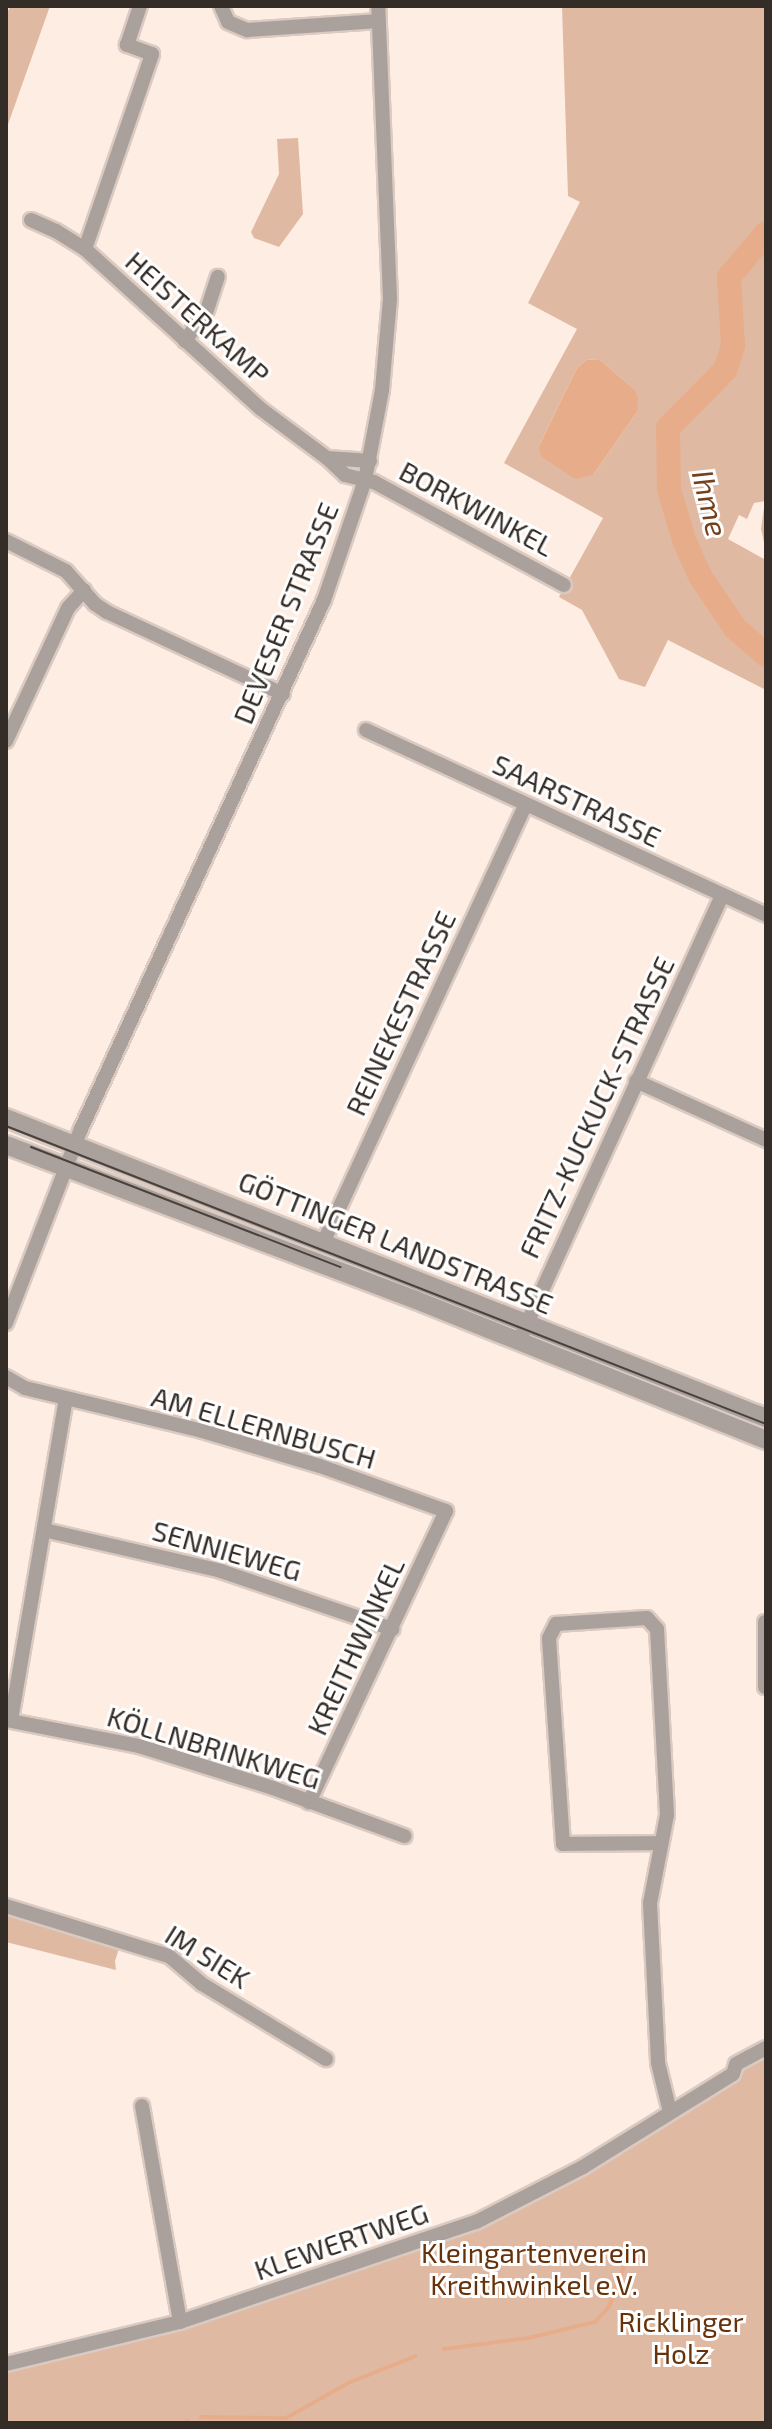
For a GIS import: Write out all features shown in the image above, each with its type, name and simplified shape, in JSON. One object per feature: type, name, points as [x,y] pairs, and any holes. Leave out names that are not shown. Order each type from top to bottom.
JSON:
[{"type":"street","points":[[85,249],[152,54],[127,45],[140,6]]},
{"type":"street","points":[[221,6],[228,22],[247,30],[379,14]]},
{"type":"street","name":"DEVESER STRASSE","points":[[6,1323],[71,1155],[324,600],[365,480],[382,390],[390,299],[379,14]]},
{"type":"street","name":"HEISTERKAMP","points":[[31,220],[85,249],[261,409],[327,458],[335,469],[365,480]]},
{"type":"street","points":[[185,341],[207,310],[218,277]]},
{"type":"street","points":[[327,458],[370,461]]},
{"type":"street","name":"BORKWINKEL","points":[[365,480],[564,585]]},
{"type":"street","points":[[6,541],[66,571],[107,612],[283,694]]},
{"type":"street","points":[[8,732],[68,608],[84,590]]},
{"type":"street","name":"SAARSTRASSE","points":[[366,730],[766,915]]},
{"type":"street","name":"REINEKESTRASSE","points":[[323,1243],[525,806]]},
{"type":"street","name":"FRITZ-KUCKUCK-STRASSE","points":[[522,1332],[722,895]]},
{"type":"street","points":[[636,1081],[766,1140]]},
{"type":"street","name":"GÖTTINGER LANDSTRASSE","points":[[6,1118],[71,1155],[522,1332],[766,1418]]},
{"type":"street","name":"GÖTTINGER LANDSTRASSE","points":[[6,1145],[71,1155],[323,1243],[766,1440]]},
{"type":"street","name":"AM ELLERNBUSCH","points":[[6,1377],[25,1388],[199,1430],[330,1470],[446,1511]]},
{"type":"street","points":[[9,1720],[66,1399]]},
{"type":"street","name":"KREITHWINKEL","points":[[309,1802],[446,1511]]},
{"type":"street","name":"SENNIEWEG","points":[[44,1530],[221,1571],[392,1629]]},
{"type":"street","points":[[660,1843],[563,1844],[549,1638],[556,1624],[647,1618],[654,1622],[667,1815],[650,1903],[658,2063],[670,2112]]},
{"type":"street","points":[[765,1622],[766,1701]]},
{"type":"street","name":"KÖLLNBRINKWEG","points":[[9,1720],[139,1746],[404,1836]]},
{"type":"street","name":"IM SIEK","points":[[6,1906],[136,1943],[169,1956],[202,1984],[326,2059]]},
{"type":"street","name":"KLEWERTWEG","points":[[6,2364],[180,2322],[476,2222],[557,2181],[733,2074],[736,2064],[766,2048]]},
{"type":"street","points":[[142,2106],[180,2322]]},
{"type":"green space","points":[[10,6],[50,6],[6,130],[6,16]]},
{"type":"green space","points":[[562,6],[766,6],[766,551],[761,529],[765,501],[754,503],[747,519],[739,515],[728,539],[766,560],[766,651],[738,626],[703,575],[688,540],[683,547],[697,579],[732,631],[766,660],[766,690],[668,640],[645,687],[619,679],[582,610],[559,597],[603,518],[504,463],[577,329],[528,303],[580,202],[568,196]],"holes":[[[599,359],[634,389],[637,412],[593,475],[559,467],[538,448],[577,368],[586,360]]]},
{"type":"green space","points":[[298,138],[303,214],[279,247],[254,238],[251,232],[279,174],[277,139]]},
{"type":"green space","points":[[6,1906],[122,1939],[115,1961],[116,1970],[6,1942]]},
{"type":"green space","points":[[766,2056],[766,2423],[6,2423],[6,2372],[405,2254],[513,2210]]},
{"type":"shaded area","points":[[599,359],[634,389],[638,397],[637,412],[593,475],[575,479],[542,457],[538,448],[577,368],[586,360]]},
{"type":"waterway","name":"Ihme","points":[[766,233],[729,277],[733,346],[725,370],[668,428],[669,489],[684,540],[700,576],[735,628],[766,655]]},
{"type":"waterway","points":[[444,2349],[528,2338],[595,2322],[609,2307],[626,2261]]},
{"type":"waterway","points":[[201,2417],[286,2418],[348,2383],[416,2356]]},
{"type":"waterway","points":[[184,2423],[188,2421]]},
{"type":"tram line","points":[[6,1126],[766,1424]]},
{"type":"tram line","points":[[31,1147],[341,1267]]},
{"type":"park label","name":"Kleingartenverein Kreithwinkel e.V.","points":[[534,2268]]},
{"type":"park label","name":"Ricklinger Holz","points":[[681,2337]]}]
